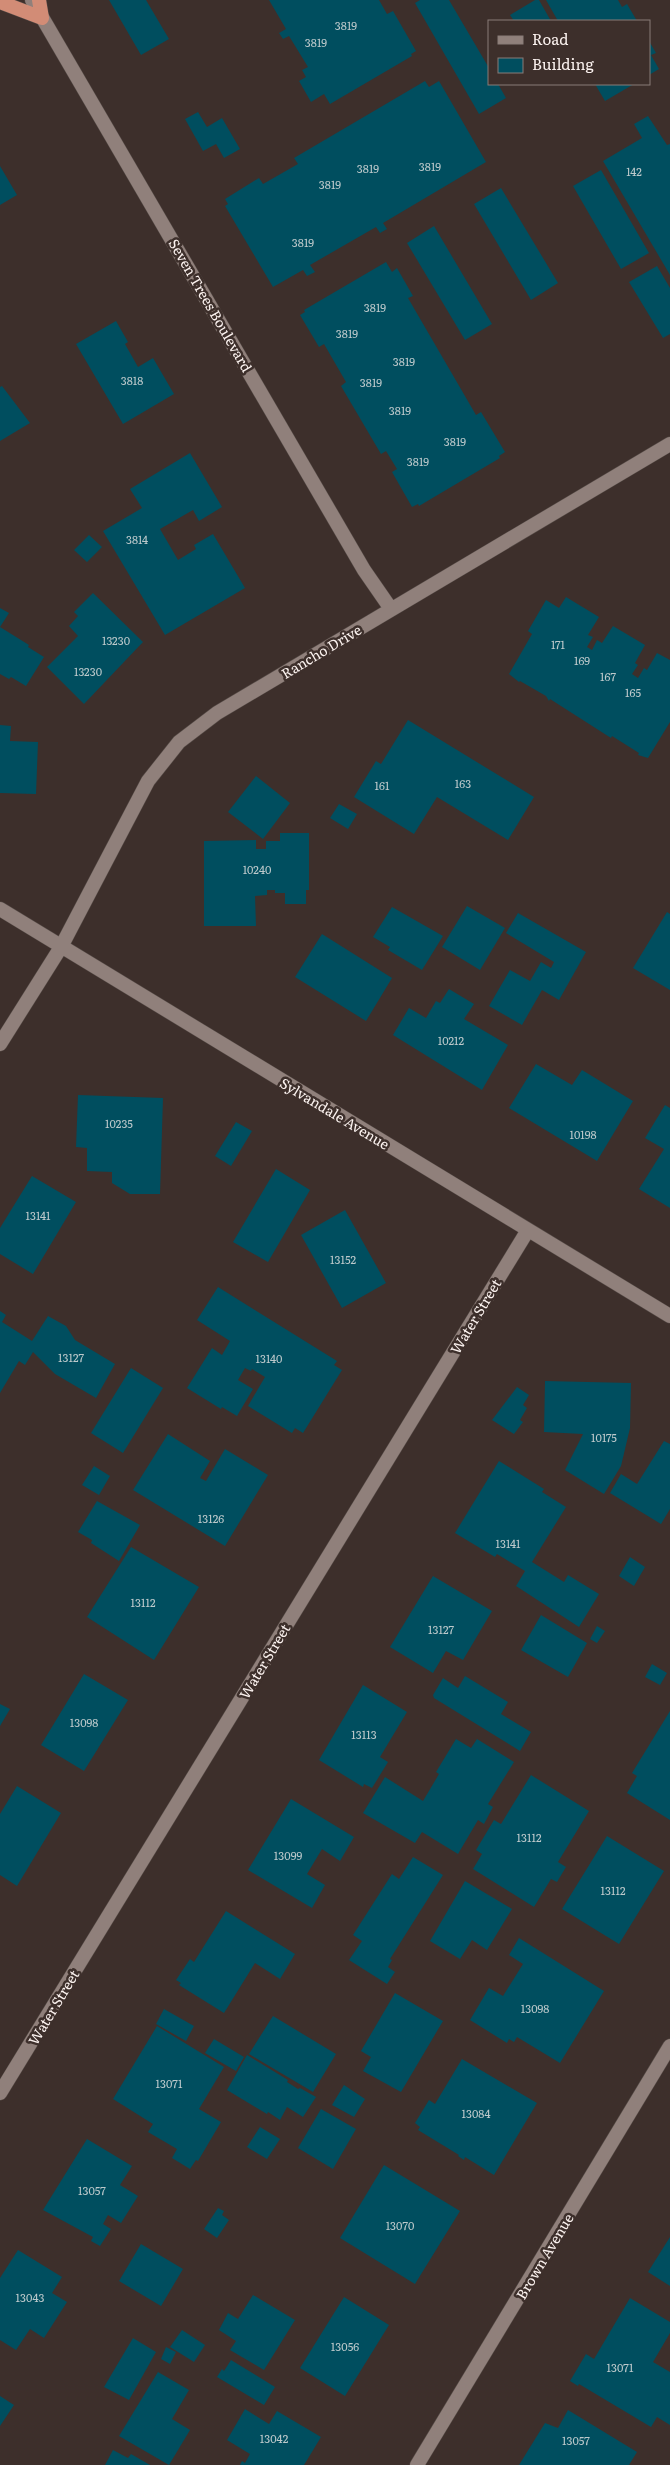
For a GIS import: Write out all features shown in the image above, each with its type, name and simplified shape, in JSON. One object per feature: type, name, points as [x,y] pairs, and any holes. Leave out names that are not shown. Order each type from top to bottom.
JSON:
[{"type":"highway","points":[[39,0],[42,18]]},
{"type":"highway","points":[[0,2],[42,18]]},
{"type":"street","name":"Seven Trees Boulevard","points":[[32,0],[364,570],[390,609]]},
{"type":"street","name":"Rancho Drive","points":[[0,1044],[61,947],[148,781],[179,742],[217,713],[670,444]]},
{"type":"street","name":"Sylvandale Avenue","points":[[0,909],[670,1316]]},
{"type":"street","name":"Water Street","points":[[0,2093],[528,1230]]},
{"type":"street","name":"Brown Avenue","points":[[417,2465],[670,2046]]},
{"type":"building","points":[[109,0],[146,0],[169,39],[141,55]]},
{"type":"building","points":[[269,0],[379,0],[387,14],[393,11],[416,51],[411,54],[412,56],[330,104],[324,94],[311,102],[299,81],[306,77],[302,70],[308,67],[289,36],[283,39],[279,33],[286,29]]},
{"type":"building","points":[[420,0],[449,0],[488,66],[488,85],[499,85],[506,98],[479,114],[415,3]]},
{"type":"building","points":[[535,0],[539,0],[550,20],[513,20],[510,15]]},
{"type":"building","points":[[546,0],[618,0],[622,7],[627,4],[636,20],[557,20]]},
{"type":"building","points":[[650,43],[656,53],[651,55],[659,69],[650,74]]},
{"type":"building","points":[[425,81],[429,87],[439,81],[486,162],[383,223],[387,229],[380,233],[376,227],[310,265],[315,272],[307,276],[303,270],[273,287],[225,206],[228,204],[225,199],[259,178],[263,184],[298,164],[294,158]]},
{"type":"building","points":[[596,85],[632,85],[605,101]]},
{"type":"building","points":[[198,112],[207,127],[222,118],[240,149],[224,158],[216,144],[203,151],[185,119]]},
{"type":"building","points":[[648,116],[667,145],[670,144],[670,275],[603,161],[642,138],[634,124]]},
{"type":"building","points":[[0,166],[17,195],[0,205]]},
{"type":"building","points":[[601,170],[649,253],[621,269],[573,186]]},
{"type":"building","points":[[501,188],[558,283],[531,300],[474,204]]},
{"type":"building","points":[[434,226],[492,324],[465,340],[407,243]]},
{"type":"building","points":[[386,262],[392,272],[397,268],[413,296],[408,298],[476,415],[481,412],[505,452],[499,456],[500,458],[419,506],[418,504],[412,507],[392,472],[397,469],[386,451],[381,454],[341,386],[346,382],[324,344],[319,347],[300,315],[305,312],[304,310]]},
{"type":"building","points":[[657,266],[670,288],[670,334],[663,338],[629,282]]},
{"type":"building","points":[[116,321],[128,342],[125,344],[138,367],[153,358],[174,394],[123,424],[76,344]]},
{"type":"building","points":[[2,386],[30,423],[0,441],[0,387]]},
{"type":"building","points":[[190,453],[222,507],[199,521],[193,510],[160,529],[178,560],[196,549],[194,545],[213,534],[245,588],[165,635],[103,531],[142,508],[130,489]]},
{"type":"building","points":[[89,535],[102,547],[87,562],[74,550]]},
{"type":"building","points":[[93,593],[143,642],[84,704],[47,667],[78,636],[69,626],[78,616],[74,612]]},
{"type":"building","points":[[566,597],[599,617],[588,635],[593,637],[587,647],[592,650],[597,640],[602,643],[613,626],[645,645],[635,663],[638,665],[632,674],[638,678],[644,668],[647,670],[657,653],[670,660],[670,722],[648,758],[638,755],[639,753],[612,736],[611,738],[550,699],[549,701],[546,696],[519,682],[509,674],[532,634],[528,631],[546,600],[559,608]]},
{"type":"building","points":[[0,608],[9,613],[0,627]]},
{"type":"building","points":[[0,627],[44,657],[26,686],[11,677],[9,679],[0,674]]},
{"type":"building","points":[[408,720],[534,797],[508,840],[437,797],[414,834],[354,797],[376,761],[381,764]]},
{"type":"building","points":[[0,725],[11,726],[10,741],[38,742],[36,794],[0,793]]},
{"type":"building","points":[[256,776],[290,803],[263,839],[228,812]]},
{"type":"building","points":[[339,804],[357,814],[348,829],[330,818]]},
{"type":"building","points":[[280,833],[309,833],[309,890],[306,890],[306,904],[285,904],[285,893],[275,893],[275,890],[267,890],[267,895],[255,896],[256,926],[204,926],[204,841],[256,840],[256,849],[266,849],[266,841],[280,841]]},
{"type":"building","points":[[467,906],[505,928],[480,970],[442,947]]},
{"type":"building","points":[[392,907],[443,936],[422,970],[388,950],[390,947],[373,937]]},
{"type":"building","points":[[667,912],[670,914],[670,990],[633,968]]},
{"type":"building","points":[[518,913],[586,952],[559,1000],[542,990],[522,1025],[489,1006],[510,970],[530,981],[541,962],[551,968],[554,962],[506,933]]},
{"type":"building","points":[[322,934],[392,978],[366,1021],[295,977]]},
{"type":"building","points":[[449,989],[474,1004],[464,1019],[508,1045],[482,1090],[393,1035],[409,1008],[426,1018],[436,1001],[440,1003]]},
{"type":"building","points":[[536,1064],[572,1085],[582,1070],[633,1101],[597,1161],[509,1108]]},
{"type":"building","points":[[78,1095],[163,1098],[160,1194],[130,1194],[112,1183],[112,1172],[87,1171],[87,1148],[76,1147]]},
{"type":"building","points":[[665,1105],[670,1108],[670,1208],[639,1189],[664,1149],[645,1138]]},
{"type":"building","points":[[236,1122],[252,1131],[231,1166],[215,1156]]},
{"type":"building","points":[[276,1169],[310,1190],[268,1262],[233,1242]]},
{"type":"building","points":[[32,1176],[76,1202],[33,1274],[0,1254],[0,1228]]},
{"type":"building","points":[[345,1210],[386,1283],[342,1308],[301,1235]]},
{"type":"building","points":[[218,1287],[337,1361],[334,1365],[342,1370],[303,1433],[295,1428],[292,1433],[248,1406],[265,1377],[252,1369],[251,1371],[245,1368],[238,1380],[253,1389],[237,1416],[222,1407],[221,1409],[187,1388],[212,1348],[222,1355],[230,1341],[197,1320]]},
{"type":"building","points":[[0,1311],[6,1315],[2,1322],[32,1341],[48,1316],[66,1326],[75,1340],[115,1364],[96,1398],[55,1374],[33,1352],[25,1365],[19,1361],[0,1393]]},
{"type":"building","points":[[131,1368],[163,1388],[123,1453],[91,1433]]},
{"type":"building","points":[[545,1381],[631,1383],[630,1428],[621,1466],[604,1494],[565,1470],[583,1434],[544,1432]]},
{"type":"building","points":[[517,1387],[529,1395],[523,1405],[527,1408],[520,1420],[523,1422],[514,1434],[492,1420]]},
{"type":"building","points":[[168,1434],[210,1461],[200,1478],[206,1481],[225,1449],[268,1475],[225,1546],[133,1490]]},
{"type":"building","points":[[664,1441],[670,1444],[670,1509],[661,1524],[610,1493],[621,1474],[637,1484]]},
{"type":"building","points":[[499,1461],[544,1489],[542,1492],[566,1507],[532,1562],[564,1582],[568,1575],[599,1594],[579,1627],[516,1586],[525,1571],[497,1554],[495,1557],[455,1533]]},
{"type":"building","points":[[94,1466],[110,1476],[99,1495],[82,1485]]},
{"type":"building","points":[[97,1501],[140,1525],[119,1561],[91,1543],[92,1540],[78,1532]]},
{"type":"building","points":[[131,1547],[199,1587],[154,1660],[87,1617]]},
{"type":"building","points":[[630,1557],[645,1567],[634,1586],[619,1576]]},
{"type":"building","points":[[433,1576],[492,1611],[463,1660],[446,1651],[433,1673],[390,1647]]},
{"type":"building","points":[[541,1615],[587,1643],[568,1677],[521,1650]]},
{"type":"building","points":[[597,1626],[605,1631],[597,1643],[590,1639]]},
{"type":"building","points":[[652,1664],[667,1673],[660,1685],[645,1677]]},
{"type":"building","points":[[84,1674],[128,1700],[84,1771],[41,1745]]},
{"type":"building","points":[[465,1676],[508,1702],[501,1714],[531,1732],[520,1751],[434,1698],[433,1695],[443,1678],[458,1688]]},
{"type":"building","points":[[363,1685],[407,1712],[380,1757],[388,1762],[372,1788],[364,1784],[363,1787],[319,1760]]},
{"type":"building","points":[[0,1704],[10,1709],[0,1726]]},
{"type":"building","points":[[670,1711],[670,1820],[627,1793],[637,1776],[632,1773]]},
{"type":"building","points":[[456,1739],[471,1748],[477,1739],[514,1762],[488,1804],[493,1807],[484,1824],[478,1820],[458,1854],[422,1832],[415,1843],[363,1813],[385,1777],[423,1801],[439,1774],[436,1772]]},
{"type":"building","points":[[531,1775],[589,1811],[558,1862],[566,1867],[557,1882],[551,1879],[534,1907],[473,1869],[482,1854],[476,1850],[494,1820],[501,1824]]},
{"type":"building","points":[[17,1786],[61,1813],[17,1886],[0,1875],[0,1814]]},
{"type":"building","points":[[291,1799],[354,1837],[340,1861],[322,1849],[307,1874],[325,1885],[312,1908],[248,1870]]},
{"type":"building","points":[[607,1836],[664,1871],[619,1944],[562,1909]]},
{"type":"building","points":[[413,1857],[443,1875],[390,1959],[392,1960],[388,1967],[395,1972],[387,1984],[349,1960],[362,1941],[353,1935],[392,1874],[399,1879]]},
{"type":"building","points":[[465,1881],[512,1909],[487,1950],[472,1940],[460,1959],[430,1941]]},
{"type":"building","points":[[226,1911],[295,1954],[280,1979],[255,1963],[224,2013],[179,1985],[181,1983],[176,1980],[190,1959],[194,1962]]},
{"type":"building","points":[[519,1938],[604,1991],[560,2063],[517,2037],[514,2042],[509,2039],[507,2043],[470,2020],[489,1988],[503,1996],[523,1964],[509,1955]]},
{"type":"building","points":[[395,1993],[443,2021],[401,2092],[363,2071],[371,2057],[361,2051]]},
{"type":"building","points":[[164,2009],[194,2026],[186,2041],[156,2024]]},
{"type":"building","points":[[273,2016],[336,2054],[313,2092],[249,2054]]},
{"type":"building","points":[[157,2026],[224,2067],[199,2109],[221,2122],[198,2161],[196,2160],[190,2169],[172,2158],[177,2149],[148,2132],[153,2124],[113,2099]]},
{"type":"building","points":[[214,2039],[244,2057],[236,2071],[205,2053]]},
{"type":"building","points":[[247,2055],[288,2080],[287,2082],[298,2089],[300,2088],[316,2097],[303,2117],[287,2107],[280,2120],[227,2090]]},
{"type":"building","points":[[462,2059],[537,2103],[494,2175],[465,2157],[464,2160],[418,2130],[420,2127],[415,2123],[429,2100],[435,2104]]},
{"type":"building","points":[[344,2085],[365,2099],[354,2117],[332,2105]]},
{"type":"building","points":[[321,2109],[356,2129],[333,2169],[298,2148]]},
{"type":"building","points":[[260,2127],[280,2139],[267,2159],[247,2147]]},
{"type":"building","points":[[87,2139],[132,2166],[120,2185],[138,2196],[121,2223],[108,2215],[103,2224],[111,2229],[100,2246],[91,2241],[93,2237],[43,2210]]},
{"type":"building","points":[[384,2165],[460,2211],[415,2284],[340,2238]]},
{"type":"building","points":[[218,2208],[224,2211],[222,2215],[229,2220],[217,2238],[204,2229]]},
{"type":"building","points":[[670,2237],[670,2286],[648,2272]]},
{"type":"building","points":[[141,2244],[183,2269],[161,2306],[119,2281]]},
{"type":"building","points":[[18,2250],[62,2277],[52,2293],[67,2302],[44,2338],[30,2329],[16,2350],[0,2340],[0,2278]]},
{"type":"building","points":[[253,2295],[295,2320],[264,2370],[230,2350],[236,2341],[219,2330],[228,2313],[238,2319]]},
{"type":"building","points":[[344,2297],[389,2325],[345,2396],[300,2368]]},
{"type":"building","points":[[630,2298],[670,2322],[670,2333],[653,2362],[670,2372],[670,2425],[657,2417],[651,2427],[579,2384],[578,2386],[570,2381],[586,2354],[594,2359]]},
{"type":"building","points":[[182,2330],[205,2345],[194,2362],[170,2347]]},
{"type":"building","points":[[133,2338],[156,2352],[129,2400],[104,2387]]},
{"type":"building","points":[[166,2347],[176,2352],[170,2364],[161,2359]]},
{"type":"building","points":[[231,2360],[275,2387],[264,2405],[217,2377],[222,2369],[224,2371]]},
{"type":"building","points":[[158,2372],[189,2390],[172,2419],[190,2430],[169,2465],[119,2436]]},
{"type":"building","points":[[0,2396],[14,2405],[0,2426]]},
{"type":"building","points":[[245,2409],[269,2424],[277,2411],[321,2437],[304,2465],[240,2465],[242,2461],[245,2463],[250,2454],[227,2440]]},
{"type":"building","points":[[568,2410],[637,2452],[629,2465],[519,2465],[545,2423],[558,2428]]},
{"type":"building","points":[[113,2450],[128,2458],[131,2454],[150,2465],[105,2465]]}]
